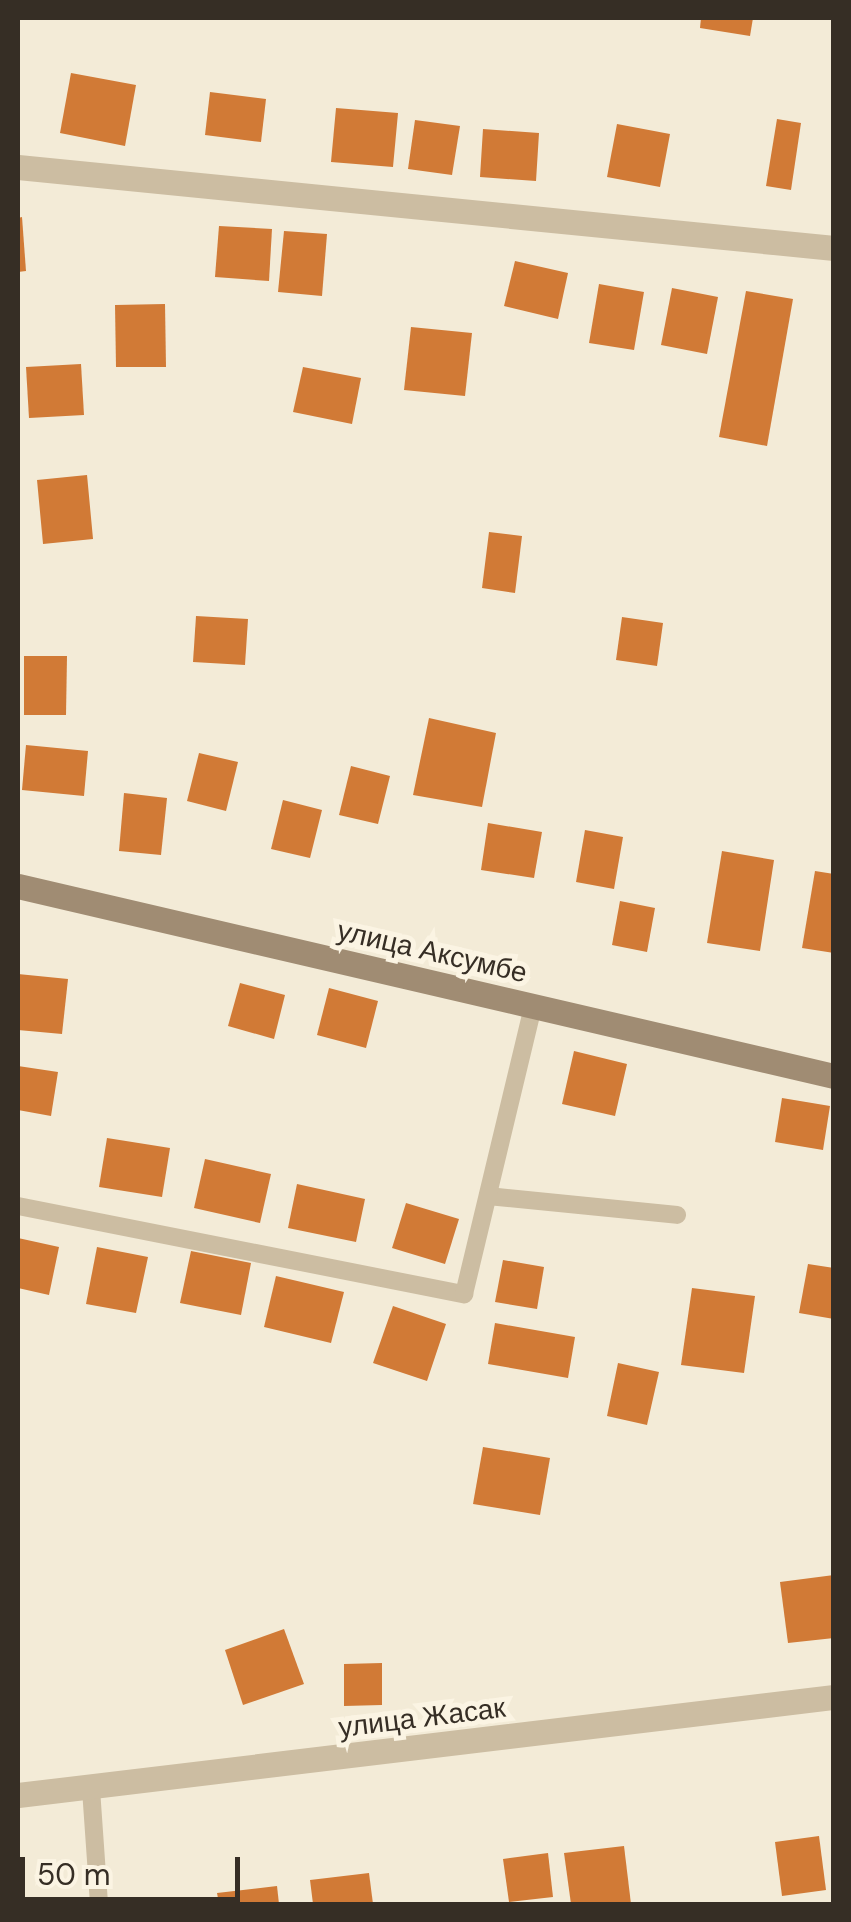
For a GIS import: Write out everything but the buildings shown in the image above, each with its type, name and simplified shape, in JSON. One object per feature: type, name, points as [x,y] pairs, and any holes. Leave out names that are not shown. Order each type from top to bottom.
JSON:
[{"type":"main road","name":"улица Аксумбе","points":[[18,886],[834,1076]]},
{"type":"street","points":[[18,167],[834,248]]},
{"type":"street","name":"улица Жасак","points":[[18,1795],[834,1697]]},
{"type":"lane","points":[[18,1206],[464,1294],[533,1006]]},
{"type":"lane","points":[[488,1196],[677,1215]]},
{"type":"lane","points":[[91,1789],[99,1904]]}]
